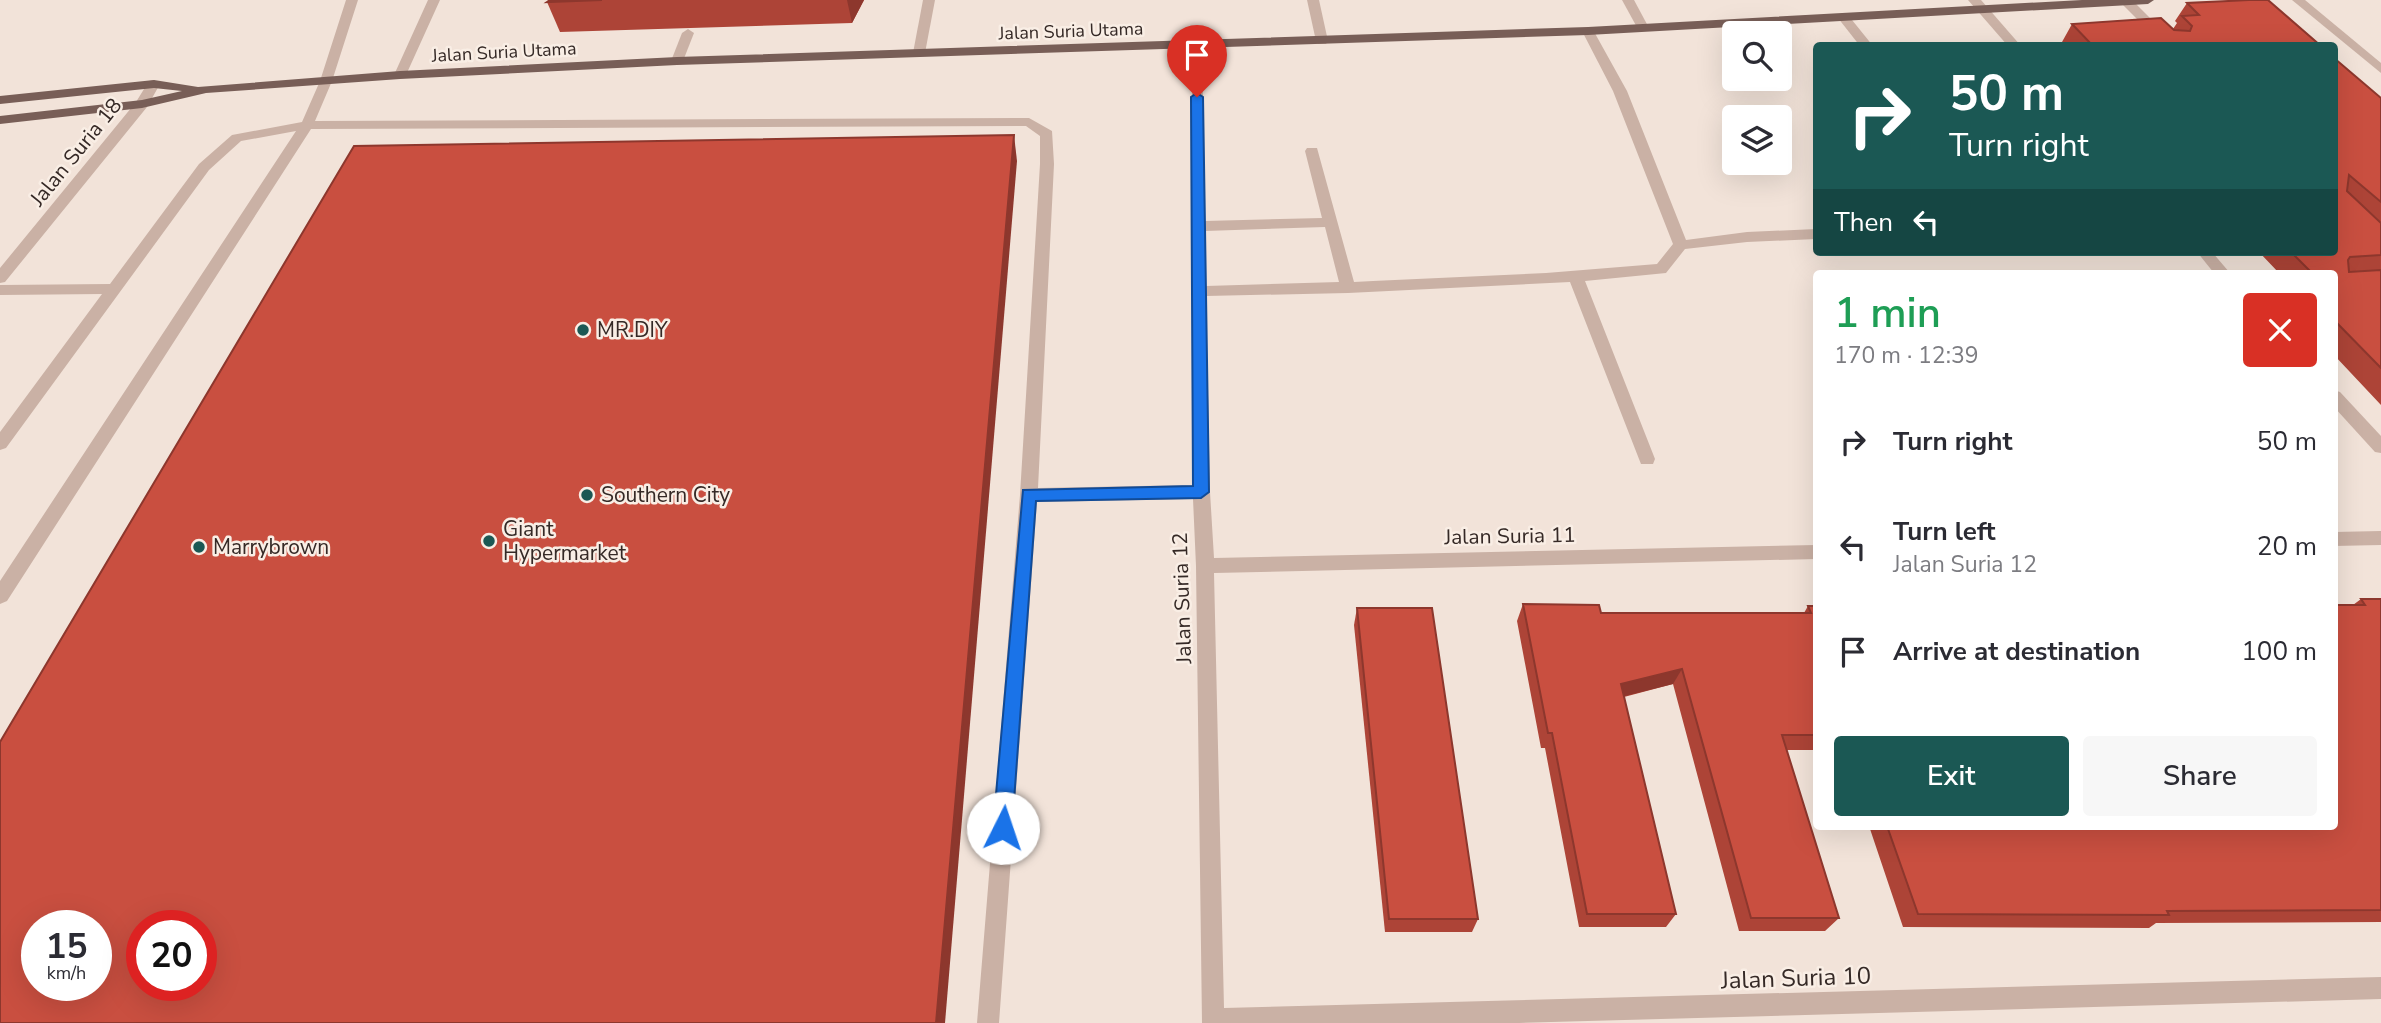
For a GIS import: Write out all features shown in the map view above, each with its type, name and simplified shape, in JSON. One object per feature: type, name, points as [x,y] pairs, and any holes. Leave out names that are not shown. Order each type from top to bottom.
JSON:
[{"type":"main road","name":"Jalan Suria Utama","points":[[0,100],[154,84],[206,89],[400,75],[677,61],[1588,31],[2148,0]]},
{"type":"main road","name":"Jalan Suria Utama","points":[[0,120],[142,104],[206,89]]},
{"type":"street","points":[[0,596],[307,125],[326,81],[352,0]]},
{"type":"street","points":[[400,75],[434,0]]},
{"type":"street","points":[[919,53],[929,0]]},
{"type":"street","points":[[1313,0],[1322,41]]},
{"type":"street","points":[[1628,0],[1643,28]]},
{"type":"street","points":[[1974,0],[2011,42]]},
{"type":"street","points":[[2298,0],[2381,69]]},
{"type":"street","points":[[2127,2],[2168,42]]},
{"type":"street","points":[[1844,18],[1864,42]]},
{"type":"street","points":[[1588,31],[1620,91],[1681,245]]},
{"type":"street","points":[[677,61],[688,33]]},
{"type":"street","name":"Jalan Suria 12","points":[[1196,45],[1201,492],[1205,566],[1213,1022]]},
{"type":"street","name":"Jalan Suria 18","points":[[0,278],[142,104],[154,84]]},
{"type":"street","points":[[0,444],[205,167],[237,138],[307,125],[1029,122],[1047,134],[1029,495],[988,1023]]},
{"type":"street","points":[[1312,151],[1348,288]]},
{"type":"street","points":[[1199,226],[1331,222]]},
{"type":"street","points":[[1200,291],[1348,288],[1576,278],[1661,269],[1681,245],[1747,237],[1813,234]]},
{"type":"street","points":[[2208,256],[2220,270]]},
{"type":"street","points":[[1576,278],[1647,459]]},
{"type":"street","points":[[0,290],[114,289]]},
{"type":"street","points":[[2338,400],[2381,447]]},
{"type":"street","points":[[1029,495],[1201,492]]},
{"type":"street","points":[[2338,539],[2381,538]]},
{"type":"street","name":"Jalan Suria 11","points":[[1205,566],[1813,552]]},
{"type":"street","name":"Jalan Suria 10","points":[[1213,1022],[2381,988]]},
{"type":"building","points":[[550,0],[602,0],[547,2]]},
{"type":"building","points":[[2268,0],[2316,42],[2089,42],[2072,24],[2161,18],[2174,30],[2190,31],[2192,26],[2182,16],[2199,15],[2187,3]]},
{"type":"building","points":[[2338,61],[2381,98],[2381,202],[2349,175],[2347,191],[2381,223],[2381,255],[2350,257],[2348,260],[2349,272],[2381,270],[2381,368],[2338,324],[2338,270],[2309,270],[2295,256],[2338,256]]},
{"type":"building","name":"Southern City","points":[[1014,135],[936,1023],[0,1023],[0,742],[354,146]]},
{"type":"building","points":[[2361,599],[2381,599],[2381,910],[2167,911],[2169,915],[1918,914],[1888,830],[2338,830],[2338,605],[2365,605]]},
{"type":"building","points":[[1523,604],[1599,605],[1601,613],[1811,613],[1808,606],[1813,606],[1813,735],[1782,735],[1839,918],[1751,918],[1682,669],[1621,684],[1676,914],[1587,914],[1552,733],[1548,733]]},
{"type":"building","points":[[1357,608],[1432,608],[1478,919],[1389,919]]},
{"type":"place","name":"MR.DIY","points":[[583,330]]},
{"type":"place","name":"Southern City","points":[[587,495]]},
{"type":"place","name":"Giant Hypermarket","points":[[489,541]]},
{"type":"place","name":"Marrybrown","points":[[199,547]]},
{"type":"route","points":[[1003,828],[1029,495],[1201,492],[1197,97]]}]
